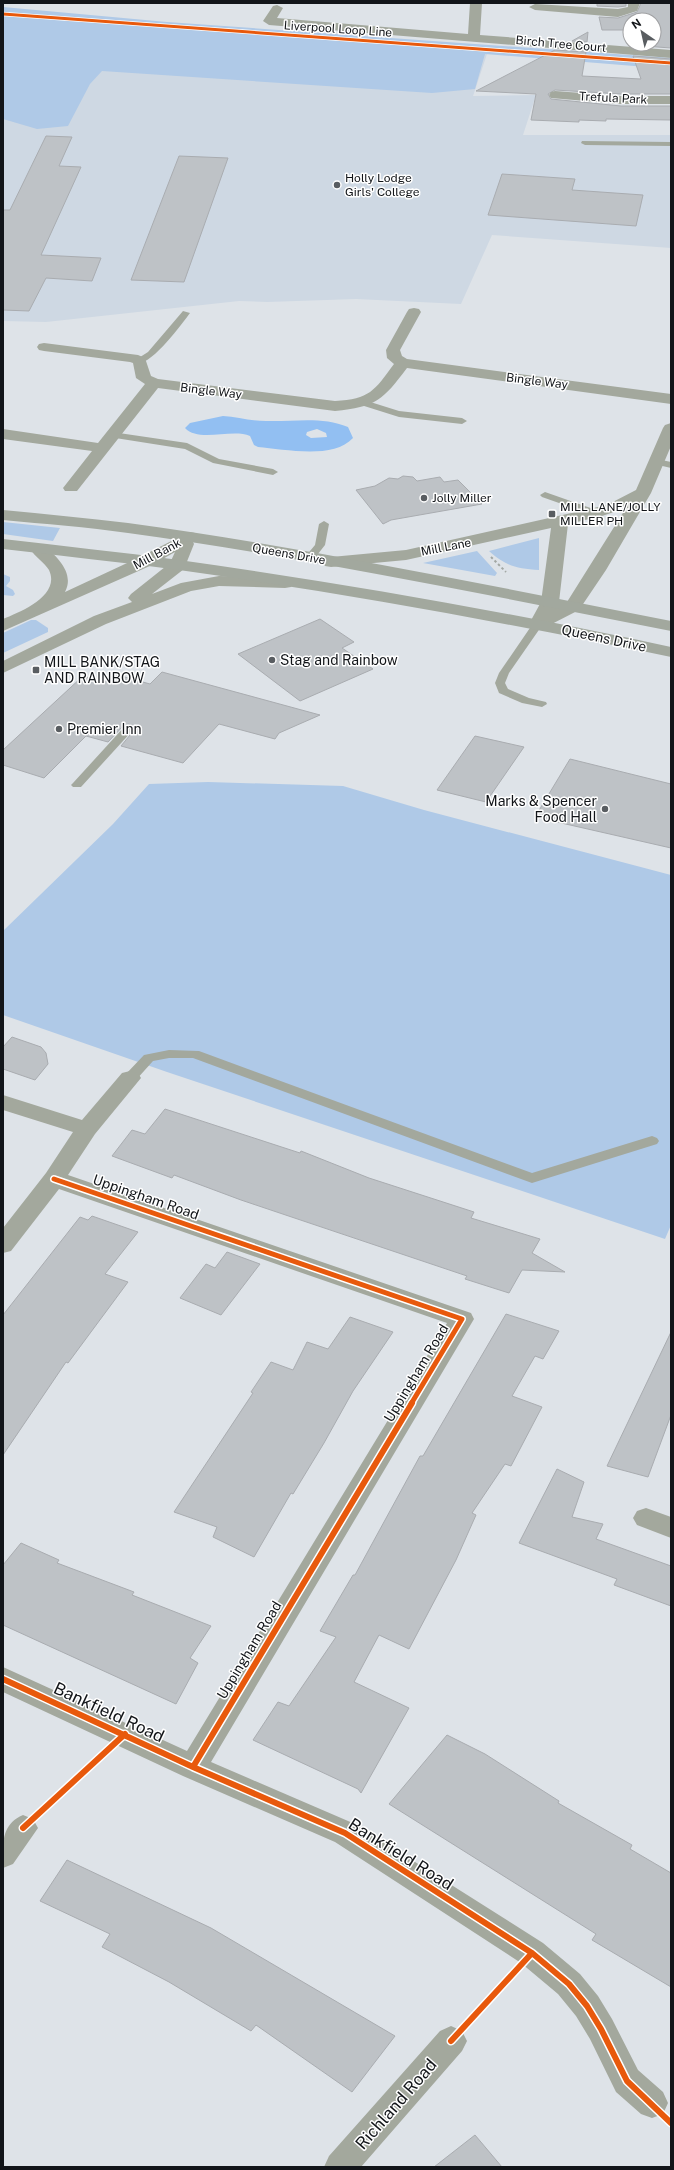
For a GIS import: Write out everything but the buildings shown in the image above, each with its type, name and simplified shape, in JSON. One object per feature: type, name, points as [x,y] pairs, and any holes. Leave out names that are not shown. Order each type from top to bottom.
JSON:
[{"type":"highway","name":"Queens Drive","points":[[3,515],[128,528],[310,557],[500,592],[671,626]]},
{"type":"highway","name":"Queens Drive","points":[[3,544],[178,565],[285,583],[380,596],[538,624],[671,652]]},
{"type":"highway","points":[[500,592],[525,608],[538,624]]},
{"type":"street","points":[[474,37],[476,3]]},
{"type":"street","points":[[535,7],[601,13],[618,13],[633,9],[634,3]]},
{"type":"street","name":"Birch Tree Court","points":[[277,8],[269,21],[671,54]]},
{"type":"street","name":"Trefula Park","points":[[555,95],[622,100],[671,100]]},
{"type":"street","points":[[403,363],[395,358],[393,350],[414,312]]},
{"type":"street","points":[[44,347],[120,356],[140,361],[144,378],[154,383],[101,448],[71,488]]},
{"type":"street","name":"Bingle Way","points":[[154,383],[335,406],[364,403],[376,398],[403,363],[671,399]]},
{"type":"street","points":[[573,606],[597,570],[643,493],[664,464],[671,428]]},
{"type":"street","points":[[3,434],[101,448]]},
{"type":"street","name":"Mill Lane","points":[[331,562],[406,555],[560,523],[613,508],[643,493]]},
{"type":"street","points":[[538,624],[550,602],[560,523]]},
{"type":"street","name":"Mill Bank","points":[[3,626],[146,561],[189,537]]},
{"type":"street","name":"Mill Bank","points":[[3,668],[100,620],[141,596],[178,565],[189,537]]},
{"type":"street","name":"Mill Bank","points":[[32,613],[53,598],[60,585],[59,570],[53,561],[38,549]]},
{"type":"street","name":"Mill Bank","points":[[100,620],[202,583],[236,580],[285,583]]},
{"type":"street","name":"Queens Drive","points":[[538,624],[573,606]]},
{"type":"street","points":[[3,1245],[54,1179],[87,1129],[130,1078]]},
{"type":"street","points":[[3,1102],[87,1129]]},
{"type":"street","name":"Uppingham Road","points":[[54,1179],[462,1319],[193,1767]]},
{"type":"street","points":[[646,1518],[671,1528]]},
{"type":"street","name":"Bankfield Road","points":[[3,1679],[126,1734],[193,1767],[345,1833],[532,1953],[574,1990],[601,2029],[627,2081],[652,2103]]},
{"type":"street","points":[[3,1855],[23,1828]]},
{"type":"street","name":"Richland Road","points":[[340,2167],[451,2041]]},
{"type":"lane","points":[[585,143],[671,144]]},
{"type":"lane","points":[[140,361],[151,354],[186,313]]},
{"type":"lane","name":"Bingle Way","points":[[364,403],[386,411],[462,421]]},
{"type":"lane","points":[[112,435],[196,448],[209,459],[273,472]]},
{"type":"lane","points":[[546,495],[596,514]]},
{"type":"lane","points":[[310,557],[320,545],[324,524]]},
{"type":"lane","points":[[538,624],[504,673],[500,683],[503,691],[526,701],[542,704]]},
{"type":"lane","points":[[77,785],[129,728]]},
{"type":"lane","points":[[130,1078],[149,1058],[169,1054],[194,1054],[532,1178],[652,1141]]},
{"type":"path","points":[[488,554],[507,572]]},
{"type":"shaded area","points":[[3,7],[167,22],[671,58],[671,69],[485,54],[475,89],[432,93],[102,71],[90,84],[68,126],[37,129],[3,119]]},
{"type":"shaded area","name":"Holly Lodge Girls' College","points":[[6,19],[487,54],[473,96],[536,95],[523,135],[671,135],[671,248],[492,235],[461,304],[356,299],[267,302],[239,301],[46,322],[3,321],[3,25]]},
{"type":"shaded area","points":[[3,522],[60,528],[53,541],[3,534]]},
{"type":"shaded area","points":[[539,538],[539,570],[524,569],[512,566],[489,551]]},
{"type":"shaded area","points":[[477,551],[497,573],[495,576],[423,563]]},
{"type":"shaded area","points":[[3,574],[10,577],[10,581],[6,586],[13,590],[15,594],[13,596],[3,595]]},
{"type":"shaded area","points":[[31,620],[36,620],[48,628],[48,632],[3,653],[3,633]]},
{"type":"shaded area","points":[[208,782],[343,786],[424,810],[671,875],[671,1225],[665,1239],[167,1072],[3,1015],[3,931],[113,824],[149,784]]},
{"type":"water","points":[[223,416],[260,421],[318,421],[348,427],[353,438],[344,445],[333,449],[308,452],[294,451],[258,447],[254,445],[250,436],[243,434],[234,433],[207,435],[191,432],[185,428],[190,423]],"holes":[[[317,429],[326,433],[327,437],[311,438],[306,435],[307,432]]]},
{"type":"cycle path","name":"Liverpool Loop Line","points":[[3,14],[671,63]]},
{"type":"cycle path","points":[[54,1179],[462,1319],[193,1767]]},
{"type":"cycle path","points":[[3,1679],[125,1734],[193,1767],[345,1833],[532,1953],[569,1984],[587,2006],[601,2029],[627,2081],[671,2123]]},
{"type":"cycle path","points":[[23,1828],[125,1734]]},
{"type":"cycle path","points":[[451,2041],[532,1953]]},
{"type":"place","name":"Holly Lodge Girls' College","points":[[337,185]]},
{"type":"place","name":"Jolly Miller","points":[[424,498]]},
{"type":"place","name":"MILL LANE/JOLLY MILLER PH","points":[[552,514]]},
{"type":"place","name":"Stag and Rainbow","points":[[272,660]]},
{"type":"place","name":"MILL BANK/STAG AND RAINBOW","points":[[36,670]]},
{"type":"place","name":"Premier Inn","points":[[59,729]]},
{"type":"place","name":"Marks & Spencer Food Hall","points":[[605,809]]}]
